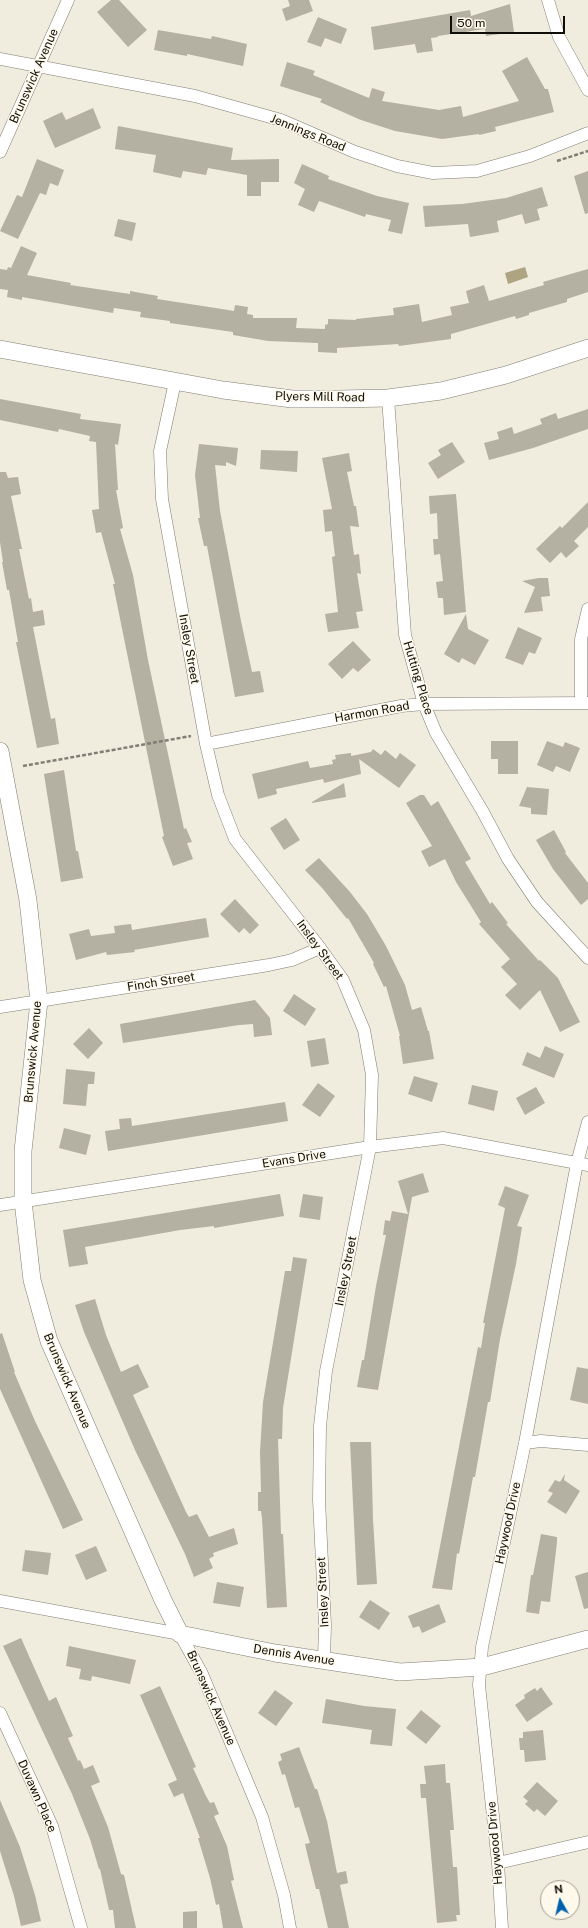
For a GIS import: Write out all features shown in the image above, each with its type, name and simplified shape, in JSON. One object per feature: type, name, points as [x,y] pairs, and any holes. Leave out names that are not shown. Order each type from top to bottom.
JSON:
[{"type":"street","name":"Brunswick Avenue","points":[[0,152],[68,0]]},
{"type":"street","points":[[548,0],[559,37],[588,90]]},
{"type":"street","name":"Jennings Road","points":[[0,59],[38,68],[195,96],[281,120],[356,152],[397,166],[433,173],[477,170],[530,156],[588,133]]},
{"type":"street","name":"Plyers Mill Road","points":[[1,349],[175,382],[292,398],[388,398],[441,391],[506,375],[588,348]]},
{"type":"street","name":"Insley Street","points":[[175,382],[160,451],[162,499],[206,744],[218,795],[235,839],[343,980],[364,1030],[372,1076],[370,1147],[326,1371],[320,1426],[318,1500],[325,1625],[324,1660]]},
{"type":"street","name":"Hutting Place","points":[[388,398],[405,634],[424,704],[436,733],[483,812],[508,859],[537,902],[588,958]]},
{"type":"street","points":[[584,703],[582,639],[588,609]]},
{"type":"street","name":"Harmon Road","points":[[206,744],[401,706],[424,704],[584,703]]},
{"type":"street","name":"Brunswick Avenue","points":[[0,751],[2,774],[28,900],[39,1001],[23,1152],[23,1201],[32,1280],[48,1341],[163,1600],[202,1674],[262,1817],[284,1895],[290,1928]]},
{"type":"street","name":"Finch Street","points":[[0,1007],[269,965],[298,958],[320,948]]},
{"type":"street","name":"Haywood Drive","points":[[502,1928],[498,1863],[479,1686],[482,1667],[482,1648],[582,1164],[588,1122]]},
{"type":"street","name":"Evans Drive","points":[[0,1205],[370,1147],[444,1138],[582,1164]]},
{"type":"street","points":[[525,1443],[541,1441],[588,1445]]},
{"type":"street","name":"Dennis Avenue","points":[[0,1601],[275,1653],[400,1672],[482,1667],[588,1639]]},
{"type":"street","name":"Duvawn Place","points":[[0,1713],[52,1826],[81,1928]]},
{"type":"street","points":[[498,1863],[588,1842]]},
{"type":"path","points":[[23,766],[187,737]]},
{"type":"shaded area","points":[[525,267],[528,277],[508,284],[505,273]]},
{"type":"building","points":[[111,0],[119,0],[147,30],[128,47],[97,12]]},
{"type":"building","points":[[288,0],[309,0],[313,11],[286,21],[282,9],[290,6]]},
{"type":"building","points":[[510,4],[514,32],[486,36],[485,29],[438,36],[431,38],[433,51],[417,53],[415,44],[374,50],[371,27],[470,10],[471,16]]},
{"type":"building","points":[[318,17],[347,29],[341,44],[325,38],[321,47],[307,42]]},
{"type":"building","points":[[158,30],[211,39],[212,36],[247,44],[243,66],[187,54],[187,56],[154,50]]},
{"type":"building","points":[[527,57],[545,89],[548,89],[554,112],[495,127],[496,131],[479,135],[442,139],[395,131],[361,120],[320,102],[322,99],[280,86],[287,62],[315,71],[313,75],[369,98],[372,88],[385,92],[382,101],[439,110],[461,106],[463,117],[519,101],[502,71]]},
{"type":"building","points":[[93,108],[101,128],[55,148],[43,121],[62,112],[66,120]]},
{"type":"building","points":[[118,126],[233,148],[231,160],[279,159],[279,182],[261,182],[261,196],[247,196],[247,175],[208,168],[206,175],[183,171],[181,178],[153,172],[156,155],[115,149]]},
{"type":"building","points":[[37,159],[64,170],[58,186],[50,183],[46,195],[40,193],[18,239],[0,231],[17,195],[22,197]]},
{"type":"building","points":[[302,164],[329,176],[328,179],[377,196],[409,203],[402,234],[388,231],[391,220],[366,214],[365,217],[319,201],[314,212],[298,205],[305,189],[294,183]]},
{"type":"building","points":[[588,171],[588,213],[585,214],[574,176]]},
{"type":"building","points":[[542,187],[548,206],[537,209],[540,220],[525,224],[522,214],[497,221],[499,232],[470,237],[468,224],[425,227],[423,206],[462,204],[506,198]]},
{"type":"building","points":[[118,219],[136,223],[132,241],[114,236]]},
{"type":"building","points":[[21,246],[37,253],[27,275],[71,283],[70,285],[130,294],[130,291],[158,296],[157,299],[234,311],[235,305],[248,307],[247,314],[253,315],[253,318],[297,318],[296,328],[325,329],[325,325],[328,324],[328,319],[356,320],[394,315],[393,308],[419,304],[422,322],[452,315],[450,307],[469,303],[466,291],[484,285],[489,301],[544,285],[543,282],[588,269],[588,292],[567,299],[567,302],[529,313],[529,315],[516,319],[515,316],[451,334],[451,339],[399,346],[398,344],[337,348],[337,353],[318,352],[318,343],[268,341],[233,335],[233,332],[140,317],[141,312],[114,308],[113,313],[22,297],[22,300],[7,297],[8,290],[0,289],[0,269],[7,270],[8,267],[11,268]]},
{"type":"building","points":[[0,399],[81,414],[80,419],[121,424],[118,445],[115,444],[118,490],[116,490],[123,528],[120,529],[133,575],[148,660],[184,829],[186,828],[192,842],[187,843],[193,859],[173,866],[162,837],[164,836],[113,584],[115,584],[101,532],[96,533],[92,510],[99,509],[96,442],[89,441],[90,436],[59,429],[58,432],[0,420]]},
{"type":"building","points":[[588,409],[588,429],[533,448],[489,460],[484,443],[499,439],[497,432],[512,427],[514,434],[542,424],[540,419],[556,413],[558,419]]},
{"type":"building","points":[[452,442],[465,462],[438,479],[428,463],[441,455],[438,450]]},
{"type":"building","points":[[199,444],[238,448],[236,466],[226,462],[226,466],[215,465],[220,511],[252,672],[260,671],[264,692],[235,697],[207,546],[204,546],[198,518],[200,518],[195,475]]},
{"type":"building","points":[[261,450],[298,451],[297,472],[260,469]]},
{"type":"building","points":[[349,453],[352,471],[347,472],[354,506],[356,506],[359,527],[350,526],[354,555],[359,554],[361,574],[357,573],[363,611],[356,612],[359,628],[328,632],[325,614],[338,612],[332,557],[335,556],[332,531],[325,532],[323,510],[332,509],[322,458]]},
{"type":"building","points":[[0,472],[6,472],[8,478],[18,477],[21,494],[11,496],[22,549],[19,549],[33,612],[43,610],[45,625],[33,627],[51,719],[55,718],[59,744],[37,748],[16,642],[18,642],[9,590],[7,590],[2,562],[0,542]]},
{"type":"building","points":[[456,494],[466,612],[444,615],[443,598],[438,598],[436,582],[443,581],[440,554],[434,555],[433,539],[438,539],[437,513],[430,514],[429,496]]},
{"type":"building","points":[[588,502],[588,527],[574,541],[579,546],[566,558],[561,552],[550,563],[536,549],[560,526],[562,528]]},
{"type":"building","points":[[548,578],[550,596],[541,597],[543,611],[524,613],[535,587],[522,581]]},
{"type":"building","points":[[466,614],[468,629],[489,640],[475,665],[462,658],[459,663],[444,654]]},
{"type":"building","points":[[518,627],[542,638],[535,654],[529,652],[523,665],[505,658]]},
{"type":"building","points":[[353,641],[371,660],[358,672],[353,668],[342,679],[328,664]]},
{"type":"building","points":[[491,741],[518,741],[518,774],[498,774],[498,759],[491,759]]},
{"type":"building","points":[[547,741],[563,747],[565,742],[580,748],[570,772],[556,766],[553,772],[537,765]]},
{"type":"building","points":[[373,749],[381,755],[385,750],[396,759],[400,753],[416,765],[399,788],[359,759],[361,774],[324,783],[323,779],[276,789],[277,794],[258,799],[252,774],[308,761],[310,768],[333,764],[332,760],[336,759],[335,755],[351,753],[351,756],[371,752]]},
{"type":"building","points":[[64,770],[76,851],[78,851],[83,878],[61,882],[44,774]]},
{"type":"building","points":[[344,783],[346,797],[312,803],[312,802]]},
{"type":"building","points":[[527,787],[549,789],[547,815],[531,814],[531,808],[519,806]]},
{"type":"building","points":[[420,795],[424,795],[431,806],[438,801],[471,859],[465,862],[490,904],[492,902],[508,923],[506,924],[539,961],[540,960],[558,978],[580,1022],[560,1032],[540,990],[520,1010],[505,995],[517,984],[501,967],[510,959],[479,924],[481,922],[456,882],[445,859],[429,867],[421,851],[432,846],[406,803]]},
{"type":"building","points":[[286,818],[300,840],[284,850],[270,828]]},
{"type":"building","points":[[554,830],[566,852],[565,853],[588,883],[588,899],[581,905],[553,869],[536,840]]},
{"type":"building","points":[[319,858],[350,892],[367,914],[386,946],[405,985],[412,1010],[421,1007],[429,1031],[434,1059],[403,1064],[400,1036],[386,986],[384,987],[373,964],[374,963],[348,918],[347,919],[323,889],[305,870]]},
{"type":"building","points":[[235,899],[259,925],[250,934],[244,928],[239,933],[220,914]]},
{"type":"building","points":[[206,918],[209,937],[134,950],[135,952],[107,955],[106,952],[76,960],[69,934],[89,929],[91,936],[115,933],[114,926],[131,924],[132,930]]},
{"type":"building","points":[[294,994],[316,1009],[305,1026],[283,1011]]},
{"type":"building","points":[[255,1000],[270,1018],[272,1035],[254,1037],[253,1024],[123,1043],[120,1024]]},
{"type":"building","points":[[89,1028],[103,1043],[88,1059],[73,1044]]},
{"type":"building","points":[[325,1038],[329,1064],[311,1067],[307,1041]]},
{"type":"building","points":[[545,1046],[564,1054],[554,1078],[522,1065],[527,1052],[540,1058]]},
{"type":"building","points":[[66,1069],[95,1072],[94,1084],[88,1084],[86,1106],[63,1104]]},
{"type":"building","points":[[414,1076],[438,1083],[432,1102],[408,1094]]},
{"type":"building","points":[[318,1083],[335,1096],[320,1117],[302,1105]]},
{"type":"building","points":[[472,1085],[498,1091],[494,1111],[468,1104]]},
{"type":"building","points":[[536,1087],[545,1103],[525,1115],[516,1098]]},
{"type":"building","points":[[285,1102],[288,1121],[108,1151],[105,1131],[120,1129],[119,1119],[131,1118],[132,1126]]},
{"type":"building","points":[[64,1128],[91,1135],[86,1155],[59,1148]]},
{"type":"building","points":[[423,1173],[429,1192],[412,1197],[378,1390],[357,1387],[362,1360],[364,1360],[386,1235],[383,1235],[385,1220],[390,1221],[392,1211],[408,1214],[398,1181]]},
{"type":"building","points":[[505,1186],[529,1195],[517,1226],[522,1227],[516,1264],[500,1339],[490,1402],[488,1402],[475,1477],[473,1477],[459,1554],[457,1553],[452,1590],[432,1588],[478,1347],[481,1348],[485,1323],[483,1323],[505,1208],[498,1205]]},
{"type":"building","points":[[280,1194],[284,1216],[214,1228],[214,1226],[180,1230],[85,1247],[88,1264],[69,1267],[63,1230]]},
{"type":"building","points":[[303,1194],[323,1197],[320,1220],[299,1217]]},
{"type":"building","points":[[293,1257],[307,1259],[283,1408],[282,1439],[278,1439],[281,1534],[283,1534],[287,1607],[267,1608],[262,1518],[261,1511],[258,1511],[258,1492],[261,1492],[260,1452],[263,1402],[285,1271],[291,1271]]},
{"type":"building","points":[[95,1299],[106,1335],[121,1372],[138,1364],[149,1387],[133,1395],[189,1517],[197,1514],[209,1537],[234,1528],[238,1544],[213,1553],[214,1556],[209,1559],[213,1568],[194,1577],[185,1554],[135,1450],[84,1332],[75,1305]]},
{"type":"building","points":[[2,1333],[14,1372],[35,1421],[83,1520],[63,1529],[0,1389],[0,1334]]},
{"type":"building","points":[[577,1367],[588,1369],[588,1404],[570,1400]]},
{"type":"building","points":[[350,1442],[371,1442],[373,1520],[377,1584],[357,1585]]},
{"type":"building","points":[[565,1474],[564,1480],[580,1491],[566,1514],[547,1502],[553,1493],[548,1491],[555,1480],[560,1482]]},
{"type":"building","points":[[541,1534],[557,1537],[557,1542],[550,1602],[541,1601],[539,1614],[526,1612],[531,1575],[533,1575]]},
{"type":"building","points":[[96,1546],[107,1571],[86,1580],[75,1555]]},
{"type":"building","points":[[25,1550],[51,1553],[48,1575],[22,1571]]},
{"type":"building","points":[[588,1572],[588,1608],[584,1609],[575,1576]]},
{"type":"building","points":[[217,1582],[244,1587],[240,1607],[213,1603]]},
{"type":"building","points":[[370,1600],[390,1613],[379,1630],[359,1617]]},
{"type":"building","points":[[439,1604],[446,1622],[422,1633],[419,1626],[413,1628],[408,1616]]},
{"type":"building","points":[[21,1638],[49,1701],[56,1697],[73,1736],[68,1738],[78,1761],[80,1760],[84,1769],[93,1765],[100,1782],[91,1786],[108,1827],[121,1874],[124,1875],[136,1928],[115,1928],[113,1910],[109,1910],[100,1869],[90,1839],[72,1794],[3,1646]]},
{"type":"building","points":[[69,1646],[136,1660],[130,1684],[92,1676],[91,1681],[79,1679],[81,1669],[66,1666]]},
{"type":"building","points":[[160,1686],[196,1767],[193,1768],[206,1796],[210,1803],[214,1802],[219,1814],[214,1816],[227,1846],[234,1880],[231,1881],[243,1928],[223,1928],[219,1904],[216,1905],[210,1878],[198,1838],[200,1838],[183,1793],[174,1797],[168,1784],[177,1780],[140,1695]]},
{"type":"building","points":[[541,1687],[553,1704],[527,1722],[515,1705],[525,1698],[524,1695],[535,1688],[537,1691]]},
{"type":"building","points":[[275,1690],[293,1703],[276,1726],[258,1713]]},
{"type":"building","points":[[326,1699],[364,1706],[396,1709],[392,1746],[370,1744],[372,1730],[322,1723]]},
{"type":"building","points":[[421,1710],[441,1726],[426,1744],[406,1728]]},
{"type":"building","points":[[543,1730],[546,1760],[525,1762],[524,1750],[520,1750],[519,1738],[523,1738],[523,1732]]},
{"type":"building","points":[[299,1747],[315,1789],[317,1789],[327,1821],[337,1873],[346,1871],[348,1883],[340,1885],[349,1928],[328,1928],[319,1889],[316,1889],[305,1844],[310,1843],[299,1807],[295,1808],[285,1774],[282,1775],[278,1762],[282,1760],[280,1754]]},
{"type":"building","points":[[445,1764],[446,1783],[450,1783],[454,1830],[450,1830],[453,1867],[457,1867],[460,1915],[456,1915],[457,1921],[437,1923],[426,1798],[421,1798],[420,1784],[426,1784],[424,1766]]},
{"type":"building","points":[[537,1782],[558,1801],[545,1816],[537,1809],[534,1812],[525,1804],[528,1801],[523,1797]]},
{"type":"building","points":[[0,1800],[20,1847],[35,1895],[41,1921],[21,1926],[14,1896],[0,1851]]},
{"type":"building","points":[[197,1911],[197,1928],[183,1928],[183,1912]]}]
